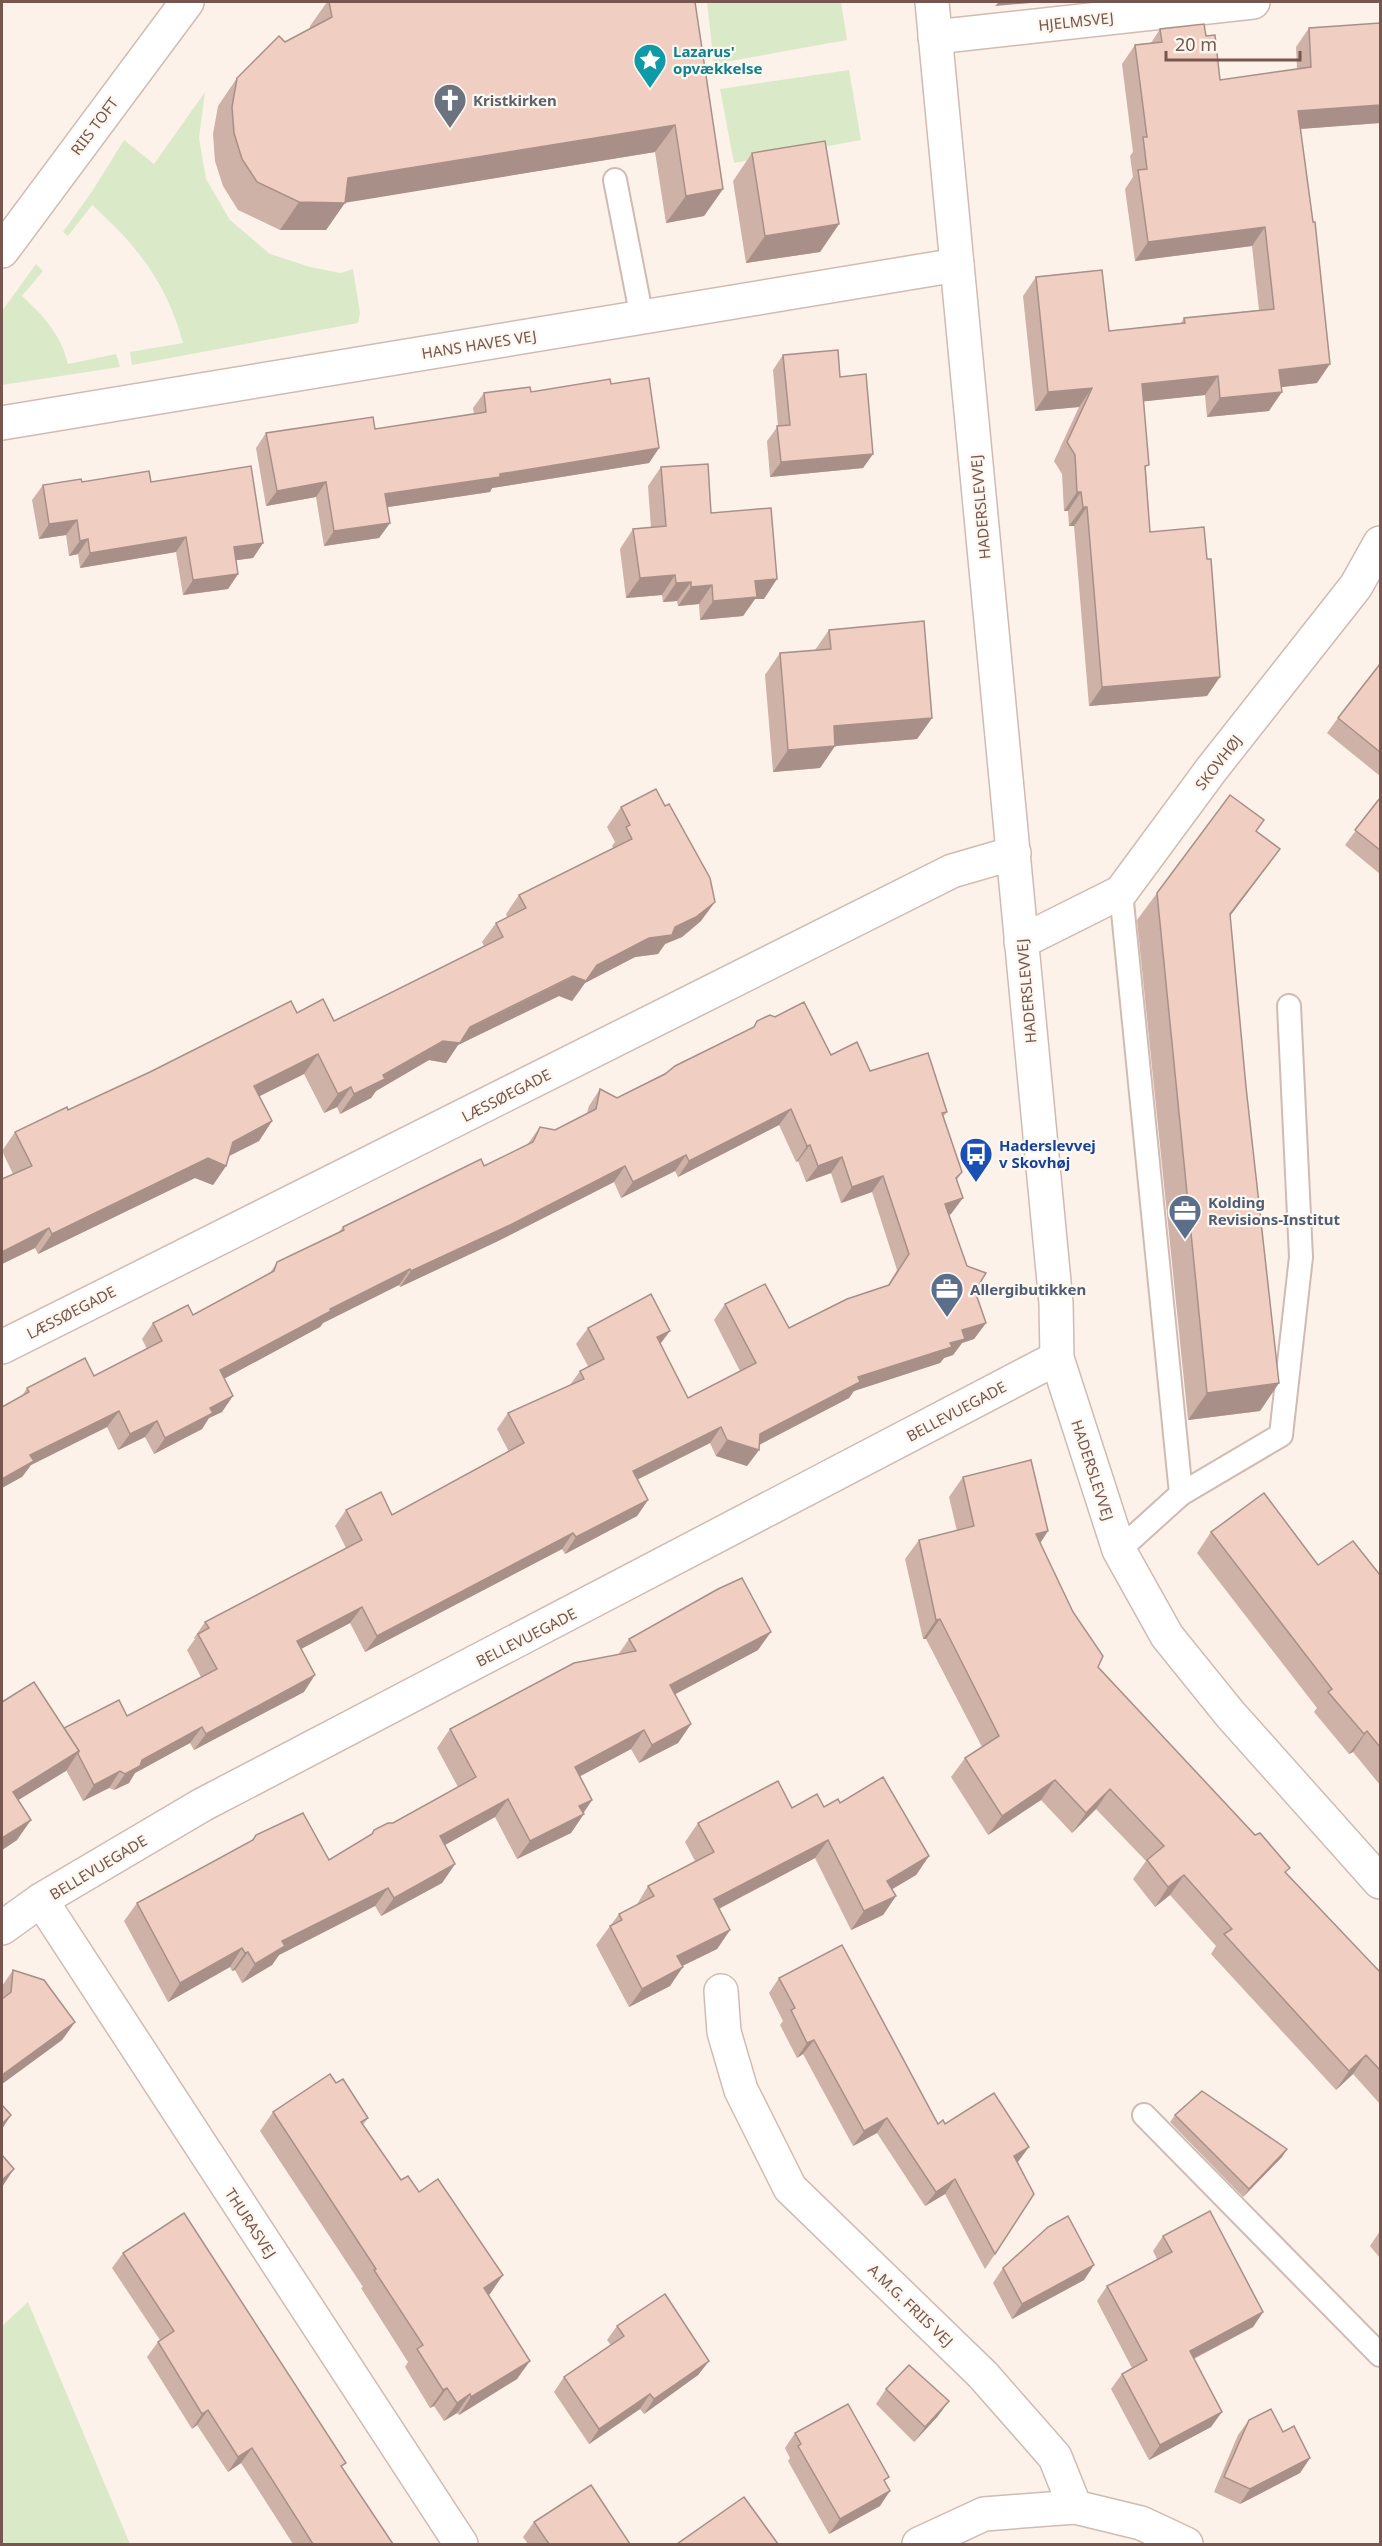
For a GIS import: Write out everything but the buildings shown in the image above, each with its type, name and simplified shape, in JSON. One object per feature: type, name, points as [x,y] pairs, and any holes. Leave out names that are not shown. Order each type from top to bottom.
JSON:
[{"type":"street","name":"RIIS TOFT","points":[[2,251],[187,2]]},
{"type":"street","name":"HADERSLEVVEJ","points":[[932,2],[1056,1303],[1057,1358],[1119,1550],[1167,1636],[1230,1714],[1380,1882]]},
{"type":"street","name":"HJELMSVEJ","points":[[935,37],[1253,2]]},
{"type":"street","name":"HANS HAVES VEJ","points":[[2,423],[957,266]]},
{"type":"street","name":"SKOVHØJ","points":[[1021,942],[1121,892],[1211,770],[1356,586],[1380,543]]},
{"type":"street","name":"LÆSSØEGADE","points":[[2,1347],[952,871],[1014,853]]},
{"type":"street","name":"BELLEVUEGADE","points":[[2,1928],[41,1900],[202,1805],[1057,1358]]},
{"type":"street","name":"THURASVEJ","points":[[41,1900],[461,2544]]},
{"type":"street","name":"A.M.G. FRIIS VEJ","points":[[721,1991],[724,2032],[741,2090],[790,2188],[983,2375],[1054,2457],[1076,2507]]},
{"type":"street","points":[[919,2544],[984,2514],[1076,2507],[1141,2523],[1186,2544]]},
{"type":"lane","points":[[615,180],[642,318]]},
{"type":"lane","points":[[1121,892],[1181,1494]]},
{"type":"lane","points":[[1119,1550],[1181,1494],[1281,1435],[1301,1257],[1290,1006]]},
{"type":"lane","points":[[1144,2115],[1380,2355]]},
{"type":"green space","points":[[707,2],[841,2],[847,40],[714,64]]},
{"type":"green space","points":[[849,70],[861,140],[734,163],[720,89]]},
{"type":"green space","points":[[205,92],[199,138],[206,179],[230,220],[270,254],[310,267],[341,273],[353,269],[360,313],[358,323],[132,365],[130,352],[183,343],[159,284],[137,251],[92,205],[68,236],[63,232],[124,140],[154,164]]},
{"type":"green space","points":[[36,264],[43,271],[22,296],[51,327],[61,344],[68,364],[116,354],[120,367],[2,385],[2,311]]},
{"type":"green space","points":[[28,2302],[130,2544],[2,2544],[2,2326]]},
{"type":"place","name":"Lazarus' opvækkelse","points":[[650,89]]},
{"type":"place","name":"Kristkirken","points":[[450,129]]},
{"type":"place","name":"Haderslevvej v Skovhøj","points":[[976,1183]]},
{"type":"place","name":"Kolding Revisions-Institut","points":[[1185,1240]]},
{"type":"place","name":"Allergibutikken","points":[[947,1318]]}]
